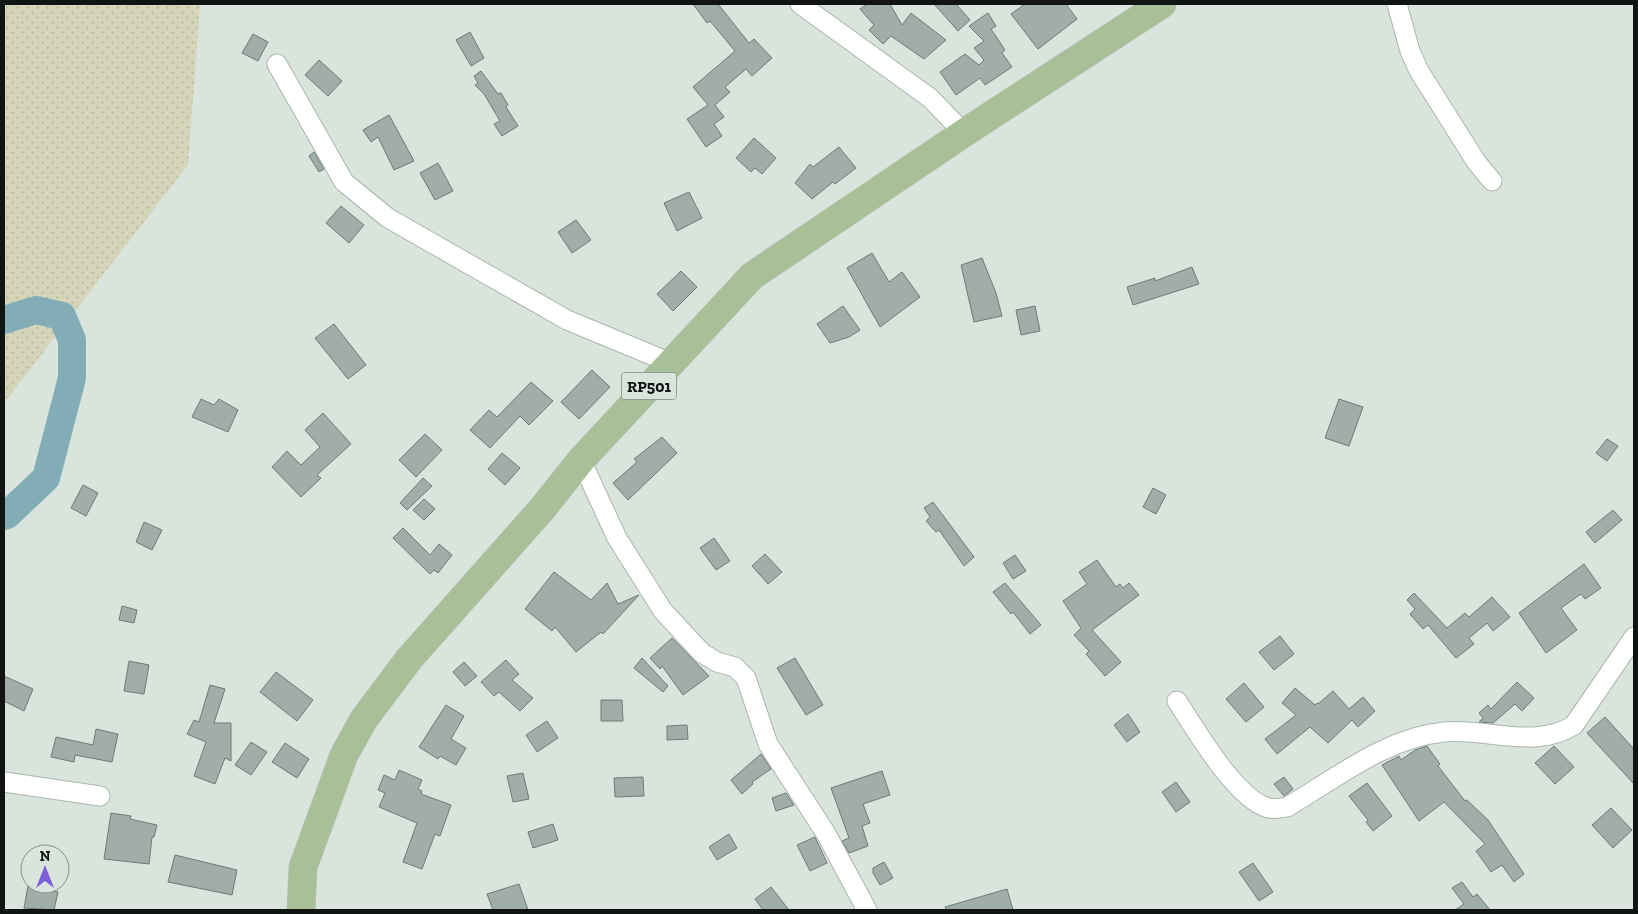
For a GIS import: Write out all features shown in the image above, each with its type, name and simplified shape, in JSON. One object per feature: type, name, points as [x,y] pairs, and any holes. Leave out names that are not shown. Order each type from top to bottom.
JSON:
[{"type":"main road","name":"RP501","points":[[301,910],[303,867],[344,755],[364,719],[409,659],[542,509],[581,460],[752,276],[964,133],[1162,4]]},
{"type":"street","points":[[800,4],[930,98],[964,133]]},
{"type":"street","points":[[1397,4],[1410,52],[1419,71],[1477,163],[1492,181]]},
{"type":"street","points":[[277,64],[344,182],[388,218],[567,320],[671,363]]},
{"type":"street","points":[[581,460],[617,538],[663,611],[702,653],[717,662],[735,667],[746,678],[768,744],[825,832],[867,910]]},
{"type":"street","points":[[1177,701],[1220,766],[1255,802],[1270,808],[1288,808],[1383,748],[1413,739],[1444,732],[1544,737],[1562,733],[1574,725],[1634,637]]},
{"type":"street","points":[[4,782],[100,796]]},
{"type":"green space","points":[[4,4],[200,4],[188,165],[4,403]]},
{"type":"building","points":[[693,4],[718,4],[749,43],[754,39],[772,58],[752,76],[746,69],[725,87],[730,92],[715,105],[724,117],[714,124],[722,136],[706,147],[687,119],[708,105],[693,87],[735,51],[710,21],[707,23]]},
{"type":"building","points":[[867,4],[890,4],[902,25],[911,13],[946,40],[924,59],[891,36],[883,44],[869,30],[874,25],[860,9]]},
{"type":"building","points":[[934,4],[956,4],[970,20],[958,31]]},
{"type":"building","points":[[1025,4],[1066,4],[1077,19],[1038,49],[1011,14]]},
{"type":"building","points":[[988,13],[996,26],[991,29],[1005,50],[1002,53],[1012,67],[985,85],[980,78],[956,95],[940,72],[965,54],[979,65],[984,60],[974,48],[984,41],[969,26]]},
{"type":"building","points":[[470,32],[484,58],[471,66],[456,40]]},
{"type":"building","points":[[253,34],[268,42],[258,61],[242,53]]},
{"type":"building","points":[[319,60],[342,81],[328,96],[305,75]]},
{"type":"building","points":[[481,71],[498,94],[501,93],[508,105],[506,107],[518,126],[502,136],[494,124],[500,121],[484,94],[475,85],[478,83],[474,76]]},
{"type":"building","points":[[389,115],[414,161],[394,170],[378,137],[371,142],[363,130]]},
{"type":"building","points":[[754,138],[776,158],[762,174],[755,168],[751,172],[736,158]]},
{"type":"building","points":[[839,147],[856,168],[835,184],[833,182],[812,199],[795,183],[810,164],[813,167]]},
{"type":"building","points":[[314,152],[324,169],[319,172],[309,156]]},
{"type":"building","points":[[438,163],[453,191],[435,200],[420,173]]},
{"type":"building","points":[[689,192],[702,218],[677,231],[664,203]]},
{"type":"building","points":[[341,206],[364,225],[349,243],[326,223]]},
{"type":"building","points":[[576,220],[591,240],[572,253],[558,232]]},
{"type":"building","points":[[872,253],[889,282],[902,272],[920,297],[880,327],[847,268]]},
{"type":"building","points":[[982,258],[996,293],[1002,316],[974,322],[961,265]]},
{"type":"building","points":[[1192,267],[1199,284],[1133,305],[1127,287],[1155,278],[1155,281]]},
{"type":"building","points":[[681,271],[697,287],[673,311],[657,294]]},
{"type":"building","points":[[843,306],[860,330],[849,337],[830,343],[817,324]]},
{"type":"building","points":[[1035,306],[1040,331],[1021,335],[1016,310]]},
{"type":"building","points":[[334,324],[366,365],[348,379],[315,338]]},
{"type":"building","points":[[592,370],[610,387],[579,419],[561,402]]},
{"type":"building","points":[[531,382],[553,401],[529,425],[520,416],[490,448],[470,430],[489,410],[497,417]]},
{"type":"building","points":[[201,399],[214,405],[219,399],[238,410],[228,432],[192,417]]},
{"type":"building","points":[[1339,399],[1363,407],[1349,446],[1325,438]]},
{"type":"building","points":[[323,413],[351,444],[317,475],[321,478],[301,497],[272,467],[287,451],[301,465],[320,447],[305,430]]},
{"type":"building","points":[[425,434],[442,450],[416,477],[399,460]]},
{"type":"building","points":[[662,437],[677,453],[628,500],[613,483],[637,462],[634,459]]},
{"type":"building","points":[[1607,439],[1618,446],[1607,461],[1596,453]]},
{"type":"building","points":[[502,453],[520,468],[505,485],[488,469]]},
{"type":"building","points":[[423,478],[432,486],[407,510],[400,503]]},
{"type":"building","points":[[83,485],[98,493],[86,516],[71,508]]},
{"type":"building","points":[[1153,488],[1166,495],[1156,514],[1143,507]]},
{"type":"building","points":[[424,499],[435,509],[424,520],[413,510]]},
{"type":"building","points":[[933,502],[974,557],[964,566],[939,530],[936,532],[926,521],[930,517],[924,508]]},
{"type":"building","points":[[1613,510],[1622,520],[1595,543],[1586,532]]},
{"type":"building","points":[[144,522],[162,530],[152,550],[136,542]]},
{"type":"building","points":[[403,528],[430,555],[439,544],[452,555],[438,573],[434,570],[430,574],[393,538]]},
{"type":"building","points":[[714,538],[730,561],[716,570],[700,548]]},
{"type":"building","points":[[765,554],[782,572],[768,584],[752,566]]},
{"type":"building","points":[[1015,555],[1026,571],[1013,579],[1003,563]]},
{"type":"building","points":[[1097,560],[1116,587],[1120,584],[1123,588],[1129,583],[1139,595],[1092,630],[1121,662],[1105,676],[1086,654],[1089,651],[1074,635],[1081,628],[1063,601],[1087,584],[1079,572]]},
{"type":"building","points":[[1584,564],[1601,588],[1585,599],[1581,594],[1561,608],[1577,630],[1546,653],[1519,613]]},
{"type":"building","points":[[554,572],[591,600],[607,583],[618,604],[639,595],[603,634],[601,632],[576,652],[555,627],[552,631],[525,609]]},
{"type":"building","points":[[1005,583],[1041,625],[1030,634],[1013,612],[1011,614],[993,592]]},
{"type":"building","points":[[1414,593],[1447,628],[1465,613],[1469,617],[1492,597],[1510,617],[1493,631],[1487,623],[1469,638],[1474,644],[1456,658],[1428,625],[1423,629],[1410,614],[1415,609],[1407,600]]},
{"type":"building","points":[[122,606],[137,610],[134,623],[119,620]]},
{"type":"building","points":[[1280,636],[1294,654],[1274,670],[1259,652]]},
{"type":"building","points":[[672,638],[709,676],[683,695],[662,666],[660,669],[650,658]]},
{"type":"building","points":[[642,658],[668,686],[663,692],[634,668]]},
{"type":"building","points":[[795,658],[823,705],[806,715],[777,668]]},
{"type":"building","points":[[506,660],[519,674],[512,680],[533,698],[520,711],[499,692],[494,696],[481,682]]},
{"type":"building","points":[[129,661],[149,665],[144,694],[124,691]]},
{"type":"building","points":[[464,662],[477,676],[465,686],[453,672]]},
{"type":"building","points":[[276,672],[313,700],[297,721],[260,692]]},
{"type":"building","points":[[4,676],[33,689],[24,711],[4,701]]},
{"type":"building","points":[[1517,682],[1534,698],[1522,711],[1515,704],[1493,723],[1479,722],[1483,718],[1479,713],[1488,705],[1491,709]]},
{"type":"building","points":[[1244,683],[1264,707],[1246,722],[1226,699]]},
{"type":"building","points":[[210,685],[225,689],[214,723],[231,723],[231,761],[225,758],[215,784],[194,776],[206,742],[187,734],[194,720],[199,722]]},
{"type":"building","points":[[1295,688],[1315,705],[1333,691],[1349,709],[1363,697],[1375,711],[1358,727],[1352,720],[1328,743],[1310,727],[1277,754],[1265,739],[1296,715],[1282,703]]},
{"type":"building","points":[[601,700],[622,700],[623,721],[601,721]]},
{"type":"building","points":[[446,705],[464,716],[451,739],[466,748],[456,765],[440,756],[438,759],[419,747]]},
{"type":"building","points":[[1128,714],[1140,732],[1127,742],[1114,725]]},
{"type":"building","points":[[1605,717],[1634,749],[1634,784],[1587,733]]},
{"type":"building","points":[[547,721],[558,738],[537,752],[526,735]]},
{"type":"building","points":[[687,725],[688,739],[667,740],[667,726]]},
{"type":"building","points":[[96,729],[118,734],[112,762],[75,755],[74,762],[51,757],[56,737],[93,745]]},
{"type":"building","points":[[251,742],[267,752],[251,775],[235,765]]},
{"type":"building","points":[[285,743],[309,759],[297,778],[272,762]]},
{"type":"building","points":[[1427,746],[1440,764],[1438,766],[1465,801],[1467,800],[1488,820],[1524,874],[1514,882],[1502,865],[1491,872],[1476,851],[1485,844],[1444,802],[1419,821],[1382,765],[1399,756],[1401,760],[1415,750]]},
{"type":"building","points":[[1554,746],[1574,767],[1555,784],[1535,763]]},
{"type":"building","points":[[761,754],[771,769],[752,782],[753,784],[742,794],[731,780]]},
{"type":"building","points":[[399,770],[422,780],[418,789],[422,791],[421,794],[451,805],[440,836],[435,834],[422,869],[403,862],[417,823],[379,807],[385,793],[378,790],[384,775],[395,780]]},
{"type":"building","points":[[882,771],[890,795],[863,804],[870,823],[862,826],[868,846],[849,853],[842,841],[849,838],[831,788]]},
{"type":"building","points":[[523,773],[529,799],[513,802],[507,776]]},
{"type":"building","points":[[643,777],[644,796],[615,797],[614,778]]},
{"type":"building","points":[[1284,777],[1293,789],[1284,796],[1274,784]]},
{"type":"building","points":[[1176,782],[1190,802],[1176,812],[1162,792]]},
{"type":"building","points":[[1367,783],[1392,816],[1373,831],[1366,822],[1368,820],[1349,796]]},
{"type":"building","points":[[786,793],[794,805],[776,811],[772,798]]},
{"type":"building","points":[[1611,808],[1632,830],[1613,848],[1592,825]]},
{"type":"building","points":[[111,813],[131,816],[130,819],[157,825],[154,837],[152,837],[149,864],[104,859]]},
{"type":"building","points":[[553,824],[558,840],[533,848],[528,832]]},
{"type":"building","points":[[729,834],[737,848],[717,860],[709,847]]},
{"type":"building","points":[[815,837],[827,863],[810,871],[797,845]]},
{"type":"building","points":[[175,855],[237,870],[232,895],[168,882]]},
{"type":"building","points":[[884,862],[893,878],[880,885],[873,873],[873,868]]},
{"type":"building","points":[[1253,863],[1273,892],[1259,901],[1239,872]]},
{"type":"building","points":[[1462,882],[1473,897],[1477,894],[1490,910],[1455,910],[1464,904],[1452,888]]},
{"type":"building","points":[[519,884],[528,910],[493,910],[487,894]]},
{"type":"building","points":[[771,887],[789,910],[763,910],[755,899]]},
{"type":"building","points":[[1007,889],[1013,910],[946,910],[945,907]]},
{"type":"building","points":[[27,894],[58,894],[54,910],[24,908]]},
{"type":"waterway","points":[[4,320],[36,310],[62,316],[72,340],[72,378],[46,478],[4,516]]}]
